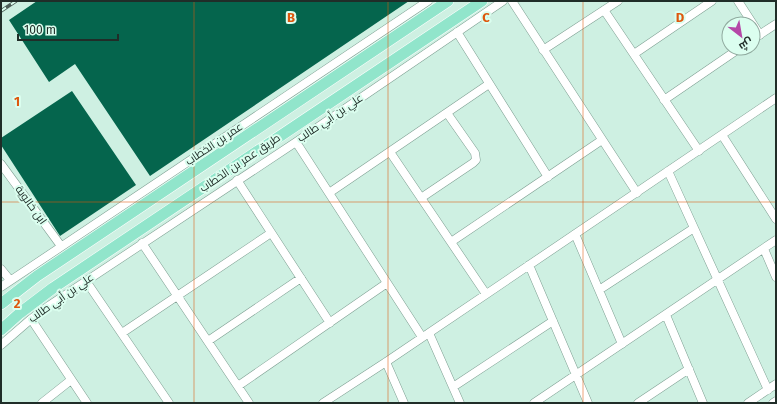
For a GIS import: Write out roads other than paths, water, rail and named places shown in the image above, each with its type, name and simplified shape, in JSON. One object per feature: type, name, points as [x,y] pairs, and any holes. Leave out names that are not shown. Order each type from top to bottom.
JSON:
[{"type":"main road","name":"طريق عمر بن الخطاب","points":[[1,304],[37,276],[448,1]]},
{"type":"main road","name":"طريق عمر بن الخطاب","points":[[1,330],[20,313],[53,288],[482,1]]},
{"type":"street","name":"عمر بن الخطاب","points":[[1,287],[428,1]]},
{"type":"street","name":"علي بن أبي طالب","points":[[1,345],[31,319],[86,280],[296,142],[503,1]]},
{"type":"street","points":[[512,1],[636,193]]},
{"type":"street","points":[[543,50],[618,1]]},
{"type":"street","points":[[634,54],[712,1]]},
{"type":"street","points":[[738,1],[746,16]]},
{"type":"street","points":[[604,10],[699,151]]},
{"type":"street","points":[[761,34],[776,24]]},
{"type":"street","points":[[457,32],[548,177]]},
{"type":"street","points":[[664,100],[728,56]]},
{"type":"street","points":[[329,193],[489,84]]},
{"type":"street","points":[[323,403],[776,98]]},
{"type":"street","points":[[421,198],[473,164],[476,160],[475,153],[447,113]]},
{"type":"street","points":[[722,135],[776,219]]},
{"type":"street","points":[[451,242],[602,140]]},
{"type":"street","points":[[296,142],[387,283],[426,335],[460,403]]},
{"type":"street","points":[[390,152],[486,294]]},
{"type":"street","points":[[186,163],[203,164]]},
{"type":"street","name":"ابن خالوية","points":[[1,164],[61,246]]},
{"type":"street","points":[[668,171],[768,390]]},
{"type":"street","points":[[237,180],[330,323]]},
{"type":"street","points":[[175,221],[185,200]]},
{"type":"street","points":[[599,290],[694,228]]},
{"type":"street","points":[[122,333],[271,233]]},
{"type":"street","points":[[575,234],[622,344]]},
{"type":"street","points":[[534,403],[776,240]]},
{"type":"street","points":[[142,243],[249,403]]},
{"type":"street","points":[[764,248],[776,277]]},
{"type":"street","points":[[37,276],[43,258]]},
{"type":"street","points":[[529,265],[588,403]]},
{"type":"street","points":[[1,269],[10,280]]},
{"type":"street","points":[[208,342],[301,278]]},
{"type":"street","points":[[86,280],[169,403]]},
{"type":"street","points":[[238,386],[387,283]]},
{"type":"street","points":[[666,315],[703,403]]},
{"type":"street","points":[[31,319],[87,403]]},
{"type":"street","points":[[453,387],[553,321]]},
{"type":"street","points":[[386,362],[404,403]]},
{"type":"street","points":[[638,403],[689,369]]},
{"type":"street","points":[[42,403],[71,380]]},
{"type":"street","points":[[748,403],[776,384]]},
{"type":"railway","points":[[1,11],[16,1]]}]
